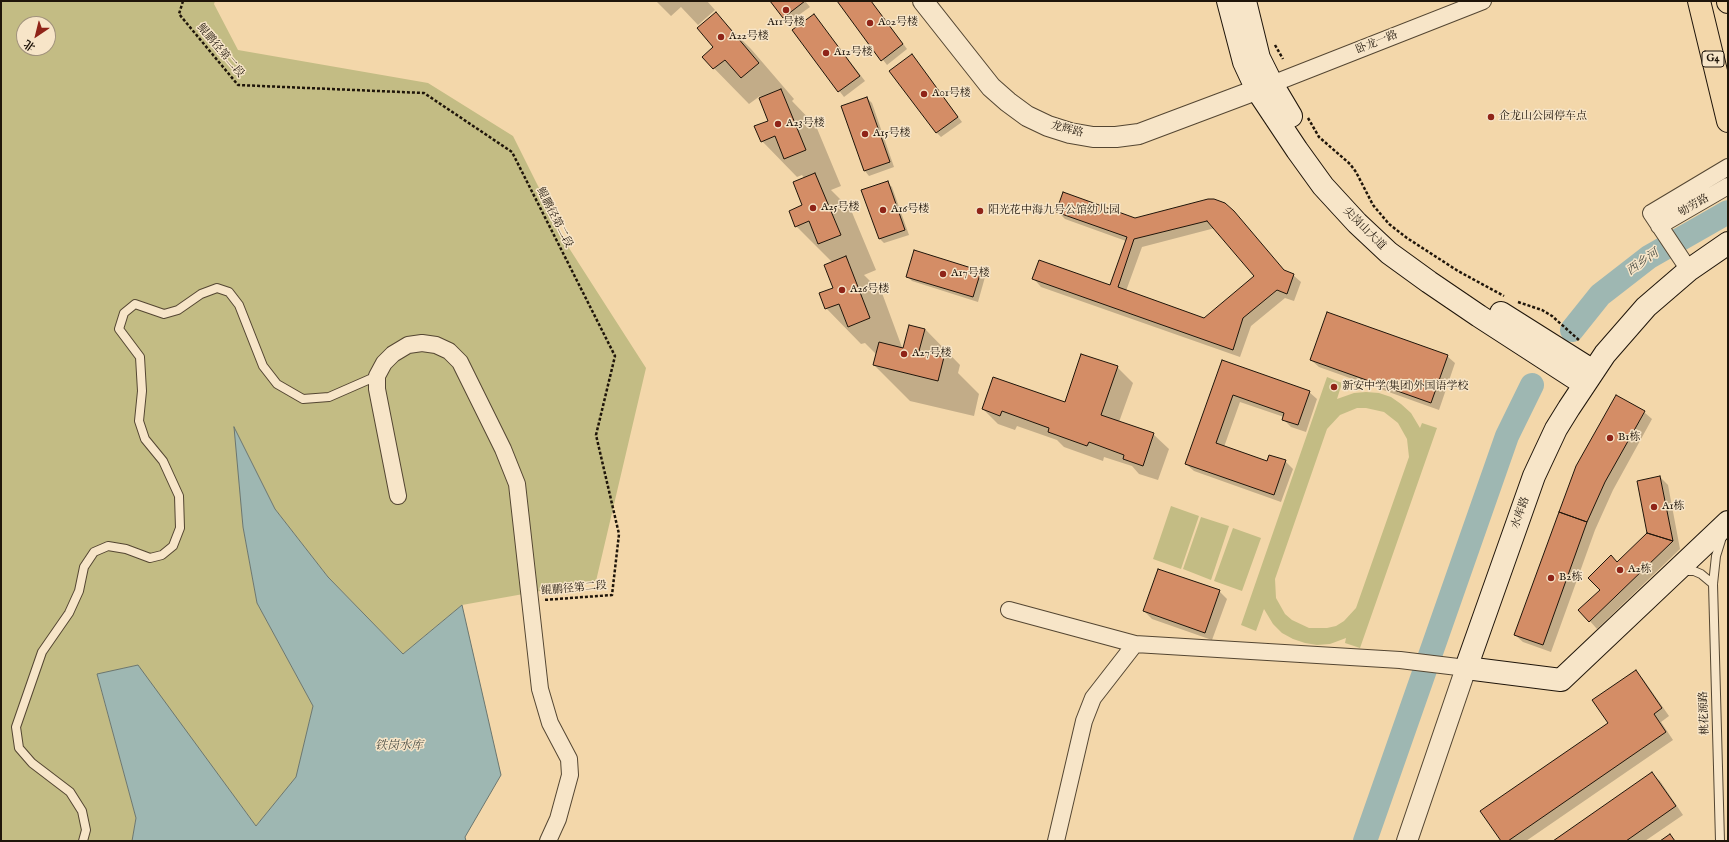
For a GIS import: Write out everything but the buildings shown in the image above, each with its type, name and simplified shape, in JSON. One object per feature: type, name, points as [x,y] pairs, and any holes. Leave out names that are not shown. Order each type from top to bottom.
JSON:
[{"type":"highway","name":"G4","points":[[1699,1],[1727,119]]},
{"type":"main road","name":"尖岗山大道","points":[[1228,1],[1244,62],[1314,153],[1365,213],[1398,243],[1486,304],[1588,378]]},
{"type":"main road","name":"尖岗山大道","points":[[1244,1],[1259,58],[1264,87]]},
{"type":"main road","name":"水库路","points":[[1466,668],[1534,476],[1556,429],[1605,354],[1646,307],[1689,270],[1728,243]]},
{"type":"main road","points":[[1466,668],[1561,680],[1672,573],[1728,522]]},
{"type":"street","name":"龙辉路","points":[[923,1],[991,87],[1027,116],[1048,126],[1070,133],[1093,137],[1116,137],[1139,134],[1264,87]]},
{"type":"street","name":"卧龙一路","points":[[1264,87],[1482,1]]},
{"type":"street","points":[[1689,270],[1651,213],[1728,166]]},
{"type":"street","name":"劬劳路","points":[[1660,226],[1728,186]]},
{"type":"street","points":[[398,496],[377,389],[377,376],[384,363],[393,354],[408,345],[422,342],[436,345],[449,351],[460,362],[503,449],[517,484],[540,689],[550,724],[569,759],[570,775],[558,819],[548,841]]},
{"type":"street","points":[[1009,610],[1136,644],[1400,660],[1466,668]]},
{"type":"street","points":[[1056,841],[1084,721],[1093,698],[1136,644]]},
{"type":"street","name":"水库路","points":[[1407,841],[1466,668]]},
{"type":"lane","points":[[83,841],[86,830],[82,811],[70,792],[32,763],[19,748],[16,727],[42,652],[69,613],[79,591],[84,567],[94,552],[108,546],[126,549],[150,558],[162,555],[173,546],[180,528],[179,496],[164,460],[145,439],[139,421],[142,391],[140,357],[119,328],[124,313],[135,304],[164,314],[178,310],[201,294],[217,288],[229,292],[239,305],[263,366],[277,384],[303,399],[329,397],[377,376]]},
{"type":"lane","name":"桃花源路","points":[[1720,841],[1713,584],[1716,556],[1720,542],[1728,525]]},
{"type":"lane","points":[[1672,573],[1679,571],[1694,571],[1701,574],[1713,584]]},
{"type":"path","name":"鲲鹏径第二段","points":[[184,1],[179,14],[238,85],[424,93],[512,152],[615,356],[596,435],[619,534],[612,595],[530,600]]},
{"type":"path","points":[[1305,114],[1319,137],[1350,164],[1356,172],[1373,204],[1389,224],[1407,238],[1458,271],[1510,299]]},
{"type":"path","points":[[1514,300],[1542,310],[1552,316],[1580,341]]},
{"type":"shaded area","points":[[1,1],[215,1],[214,4],[238,50],[428,83],[513,136],[569,248],[646,368],[596,581],[462,605],[403,654],[328,577],[275,509],[235,429],[243,527],[257,603],[313,706],[296,778],[256,826],[137,665],[97,675],[136,818],[132,841],[1,841]]},
{"type":"shaded area","points":[[1327,377],[1342,383],[1337,399],[1354,393],[1379,393],[1391,397],[1401,404],[1411,413],[1420,428],[1422,423],[1437,428],[1360,648],[1345,643],[1346,638],[1330,644],[1317,645],[1293,639],[1282,633],[1273,624],[1264,609],[1256,631],[1241,625]],"holes":[[[1357,408],[1366,408],[1384,412],[1398,423],[1407,439],[1409,457],[1356,608],[1344,621],[1336,626],[1327,628],[1309,628],[1292,620],[1285,614],[1276,598],[1275,579],[1327,429],[1340,415]]]},
{"type":"shaded area","points":[[1171,506],[1199,516],[1181,569],[1153,559]]},
{"type":"shaded area","points":[[1201,517],[1229,526],[1211,580],[1183,569]]},
{"type":"shaded area","points":[[1233,528],[1261,538],[1242,591],[1214,581]]},
{"type":"water","name":"铁岗水库","points":[[234,427],[275,509],[328,577],[403,654],[462,605],[501,775],[465,837],[466,841],[132,841],[136,818],[97,674],[138,665],[256,826],[296,777],[313,706],[257,603],[243,527]]},
{"type":"waterway","name":"西乡河","points":[[1572,330],[1600,295],[1649,257],[1728,212]]},
{"type":"waterway","points":[[1365,841],[1507,436],[1532,385]]},
{"type":"place","name":"A11号楼","points":[[786,10]]},
{"type":"place","name":"A02号楼","points":[[870,23]]},
{"type":"place","name":"A22号楼","points":[[721,37]]},
{"type":"place","name":"A12号楼","points":[[826,53]]},
{"type":"place","name":"A01号楼","points":[[924,94]]},
{"type":"place","name":"企龙山公园停车点","points":[[1491,117]]},
{"type":"place","name":"A23号楼","points":[[778,124]]},
{"type":"place","name":"A15号楼","points":[[865,134]]},
{"type":"place","name":"A25号楼","points":[[813,208]]},
{"type":"place","name":"A16号楼","points":[[883,210]]},
{"type":"place","name":"阳光花中海九号公馆幼儿园","points":[[980,211]]},
{"type":"place","name":"A17号楼","points":[[943,274]]},
{"type":"place","name":"A26号楼","points":[[842,290]]},
{"type":"place","name":"A27号楼","points":[[904,354]]},
{"type":"place","name":"新安中学(集团)外国语学校","points":[[1334,387]]},
{"type":"place","name":"B1栋","points":[[1610,438]]},
{"type":"place","name":"A1栋","points":[[1654,507]]},
{"type":"place","name":"A2栋","points":[[1620,570]]},
{"type":"place","name":"B2栋","points":[[1551,578]]}]
